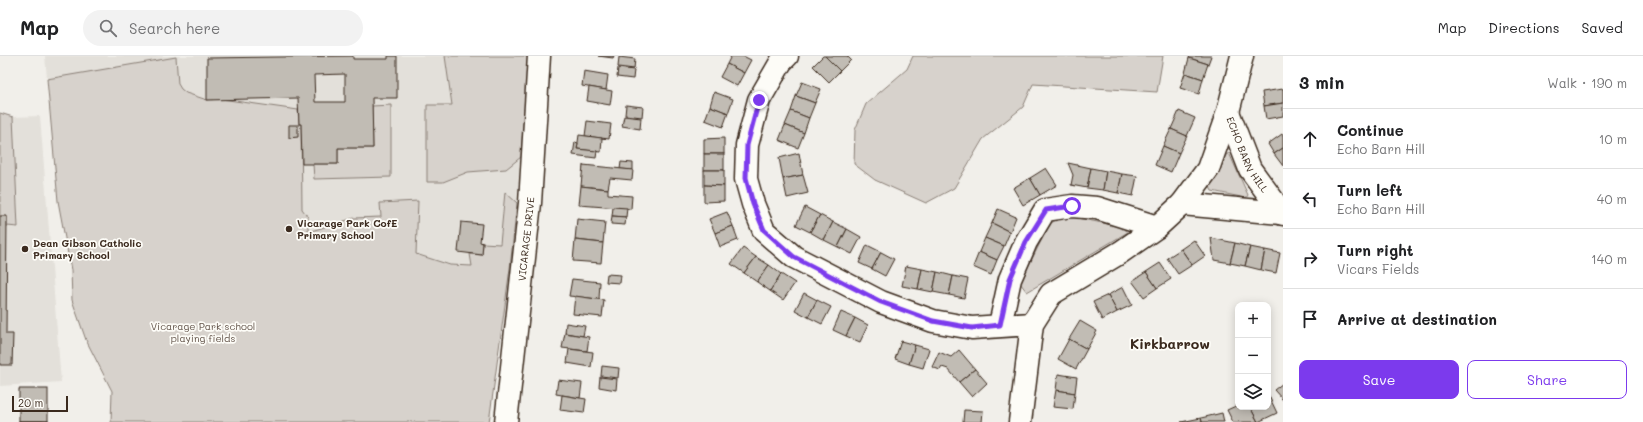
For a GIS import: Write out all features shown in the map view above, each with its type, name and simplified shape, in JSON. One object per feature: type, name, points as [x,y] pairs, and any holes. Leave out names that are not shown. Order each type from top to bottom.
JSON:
[{"type":"street","name":"VICARAGE DRIVE","points":[[506,422],[530,203],[539,56]]},
{"type":"street","points":[[786,56],[759,100],[747,145],[746,178],[753,204],[764,230],[794,257],[881,302],[933,321],[972,328],[1032,324],[1020,422]]},
{"type":"street","name":"ECHO BARN HILL","points":[[1032,324],[1051,294],[1121,252],[1157,227],[1182,204],[1208,169],[1228,112],[1242,56]]},
{"type":"street","name":"ECHO BARN HILL","points":[[1228,112],[1250,169],[1282,214]]},
{"type":"street","name":"ECHO BARN HILL","points":[[1182,204],[1282,214]]},
{"type":"street","points":[[1000,325],[1010,279],[1026,242],[1046,210],[1072,206],[1097,208],[1157,227]]},
{"type":"shaded area","name":"Vicarage Park CofE Primary School","points":[[45,56],[528,56],[517,203],[510,268],[450,265],[416,254],[111,422],[112,391],[86,340],[72,300],[71,270],[58,201]]},
{"type":"shaded area","name":"Dean Gibson Catholic Primary School","points":[[0,113],[13,117],[40,116],[61,382],[0,386]]},
{"type":"green space","points":[[445,56],[528,56],[521,157],[506,169],[468,172],[443,182],[427,182],[427,105],[452,105]]},
{"type":"green space","points":[[913,56],[1163,56],[1157,92],[1033,84],[1023,107],[983,139],[954,188],[926,203],[875,180],[854,164],[855,130],[866,104],[907,69]]},
{"type":"green space","name":"Vicarage Park CofE Primary School","points":[[176,57],[178,84],[186,93],[207,100],[221,99],[298,110],[299,124],[301,124],[302,209],[308,217],[308,232],[354,218],[381,217],[380,203],[418,201],[416,254],[450,265],[472,266],[470,254],[482,255],[483,243],[500,244],[505,192],[517,203],[510,268],[489,422],[111,422],[112,391],[86,340],[72,300],[71,270],[58,201],[47,79]]},
{"type":"green space","points":[[391,105],[391,177],[314,179],[313,164],[338,164],[338,148],[373,148],[372,106]]},
{"type":"green space","points":[[0,113],[13,117],[18,227],[7,226],[7,217],[0,216]]},
{"type":"green space","points":[[1229,153],[1248,195],[1246,198],[1212,191],[1210,187],[1226,155]]},
{"type":"green space","points":[[1067,216],[1133,229],[1027,292],[1020,283],[1050,223]]},
{"type":"building","points":[[353,56],[353,59],[388,59],[388,56],[397,56],[397,98],[372,98],[373,148],[338,148],[338,164],[302,164],[301,124],[299,124],[298,98],[207,100],[207,58]],"holes":[[[345,74],[345,102],[315,102],[314,75]]]},
{"type":"building","points":[[598,56],[614,56],[613,58]]},
{"type":"building","points":[[731,56],[743,56],[751,60],[744,73],[727,64]]},
{"type":"building","points":[[823,56],[825,56],[840,71],[829,82],[813,66]]},
{"type":"building","points":[[825,56],[847,56],[851,60],[840,71]]},
{"type":"building","points":[[1190,56],[1211,56],[1208,64],[1189,58]]},
{"type":"building","points":[[619,57],[635,59],[634,69],[618,67]]},
{"type":"building","points":[[1189,58],[1208,64],[1203,79],[1185,73]]},
{"type":"building","points":[[727,64],[744,73],[737,86],[720,77]]},
{"type":"building","points":[[618,68],[634,70],[633,79],[617,77]]},
{"type":"building","points":[[584,71],[608,75],[606,90],[582,86]]},
{"type":"building","points":[[1185,73],[1203,79],[1199,94],[1180,88]]},
{"type":"building","points":[[802,82],[821,89],[815,103],[796,96]]},
{"type":"building","points":[[589,87],[612,91],[610,105],[587,101]]},
{"type":"building","points":[[1283,89],[1283,103],[1264,106],[1262,92]]},
{"type":"building","points":[[714,92],[733,99],[728,113],[710,106]]},
{"type":"building","points":[[796,96],[815,103],[809,118],[791,111]]},
{"type":"building","points":[[1283,103],[1283,116],[1266,119],[1264,106]]},
{"type":"building","points":[[626,105],[643,107],[642,117],[625,115]]},
{"type":"building","points":[[710,106],[728,113],[723,127],[705,120]]},
{"type":"building","points":[[791,111],[809,118],[804,133],[785,125]]},
{"type":"building","points":[[1179,111],[1195,118],[1187,136],[1171,129]]},
{"type":"building","points":[[624,116],[641,118],[640,129],[622,126]]},
{"type":"building","points":[[587,121],[611,124],[609,139],[585,136]]},
{"type":"building","points":[[289,125],[298,125],[298,137],[289,138]]},
{"type":"building","points":[[785,125],[804,133],[798,148],[779,140]]},
{"type":"building","points":[[1171,129],[1187,136],[1179,153],[1163,146]]},
{"type":"building","points":[[1282,134],[1283,148],[1274,154],[1268,144]]},
{"type":"building","points":[[579,135],[602,138],[601,152],[577,149]]},
{"type":"building","points":[[724,138],[724,154],[704,154],[704,139]]},
{"type":"building","points":[[575,142],[578,143],[577,149],[597,151],[596,158],[573,155]]},
{"type":"building","points":[[1163,146],[1179,153],[1171,172],[1155,165]]},
{"type":"building","points":[[1283,148],[1283,166],[1274,154]]},
{"type":"building","points":[[799,153],[803,175],[783,179],[779,158]]},
{"type":"building","points":[[704,154],[724,154],[724,170],[704,170]]},
{"type":"building","points":[[621,162],[633,163],[633,170],[620,169]]},
{"type":"building","points":[[1068,163],[1091,168],[1087,188],[1071,185],[1073,175]]},
{"type":"building","points":[[583,165],[633,170],[632,180],[610,178],[608,189],[581,186]]},
{"type":"building","points":[[1046,168],[1057,185],[1040,195],[1030,178]]},
{"type":"building","points":[[1091,168],[1106,171],[1103,190],[1087,188]]},
{"type":"building","points":[[704,170],[724,170],[724,186],[704,185]]},
{"type":"building","points":[[1106,171],[1122,174],[1118,193],[1103,190]]},
{"type":"building","points":[[1122,174],[1137,176],[1133,196],[1118,193]]},
{"type":"building","points":[[803,175],[808,193],[787,198],[783,179]]},
{"type":"building","points":[[1030,178],[1040,195],[1023,205],[1013,188]]},
{"type":"building","points":[[704,185],[724,186],[724,201],[704,202]]},
{"type":"building","points":[[581,186],[608,189],[608,194],[632,196],[631,209],[579,205]]},
{"type":"building","points":[[613,207],[627,208],[626,217],[612,216]]},
{"type":"building","points":[[805,207],[820,215],[810,232],[796,225]]},
{"type":"building","points":[[998,209],[1016,217],[1010,232],[992,223]]},
{"type":"building","points":[[727,212],[733,226],[715,233],[709,219]]},
{"type":"building","points":[[820,215],[833,222],[824,240],[810,232]]},
{"type":"building","points":[[0,216],[7,216],[6,334],[13,334],[12,365],[0,365]]},
{"type":"building","points":[[612,216],[626,217],[625,225],[611,224]]},
{"type":"building","points":[[577,219],[605,222],[603,243],[575,240]]},
{"type":"building","points":[[461,222],[482,224],[480,242],[483,243],[482,255],[458,252]]},
{"type":"building","points":[[833,222],[847,229],[838,247],[824,240]]},
{"type":"building","points":[[992,223],[1010,232],[1004,246],[985,238]]},
{"type":"building","points":[[733,226],[738,240],[720,247],[715,233]]},
{"type":"building","points":[[847,229],[861,237],[852,254],[838,247]]},
{"type":"building","points":[[985,238],[1004,246],[997,260],[979,252]]},
{"type":"building","points":[[1211,238],[1235,243],[1230,263],[1214,260]]},
{"type":"building","points":[[575,240],[603,243],[601,263],[573,261]]},
{"type":"building","points":[[1194,240],[1205,256],[1192,265],[1181,249]]},
{"type":"building","points":[[1235,243],[1250,247],[1245,266],[1230,263]]},
{"type":"building","points":[[867,245],[881,252],[872,269],[859,263]]},
{"type":"building","points":[[1250,247],[1265,250],[1261,270],[1245,266]]},
{"type":"building","points":[[743,248],[756,257],[744,273],[731,264]]},
{"type":"building","points":[[1181,249],[1192,265],[1178,274],[1167,258]]},
{"type":"building","points":[[1265,250],[1280,253],[1276,273],[1261,270]]},
{"type":"building","points":[[881,252],[894,259],[885,276],[872,269]]},
{"type":"building","points":[[979,252],[997,260],[991,275],[973,267]]},
{"type":"building","points":[[756,257],[769,265],[757,282],[744,273]]},
{"type":"building","points":[[1160,263],[1171,279],[1157,288],[1146,272]]},
{"type":"building","points":[[769,265],[781,274],[770,291],[757,282]]},
{"type":"building","points":[[906,266],[922,269],[918,289],[902,286]]},
{"type":"building","points":[[922,269],[937,272],[933,292],[918,289]]},
{"type":"building","points":[[937,272],[953,276],[949,295],[933,292]]},
{"type":"building","points":[[1146,272],[1157,288],[1144,297],[1132,281]]},
{"type":"building","points":[[607,274],[621,275],[620,283],[606,282]]},
{"type":"building","points":[[781,274],[795,283],[783,300],[770,291]]},
{"type":"building","points":[[953,276],[968,279],[964,298],[949,295]]},
{"type":"building","points":[[572,279],[600,282],[599,299],[569,296]]},
{"type":"building","points":[[1123,287],[1132,305],[1117,312],[1108,295]]},
{"type":"building","points":[[804,293],[817,300],[808,317],[795,310]]},
{"type":"building","points":[[1108,295],[1117,312],[1102,320],[1093,302]]},
{"type":"building","points":[[575,296],[604,300],[602,317],[573,314]]},
{"type":"building","points":[[817,300],[831,307],[822,324],[808,317]]},
{"type":"building","points":[[841,312],[855,318],[846,336],[833,330]]},
{"type":"building","points":[[855,318],[868,325],[860,342],[846,336]]},
{"type":"building","points":[[1080,321],[1097,331],[1087,349],[1069,339]]},
{"type":"building","points":[[566,323],[585,326],[583,336],[565,333]]},
{"type":"building","points":[[565,333],[589,337],[587,351],[562,348]]},
{"type":"building","points":[[1069,339],[1087,349],[1076,369],[1058,359]]},
{"type":"building","points":[[901,341],[915,345],[909,364],[895,359]]},
{"type":"building","points":[[915,345],[929,349],[923,368],[909,364]]},
{"type":"building","points":[[569,349],[593,352],[591,367],[567,363]]},
{"type":"building","points":[[959,350],[975,369],[959,382],[948,369],[942,367],[940,370],[932,367],[939,352],[951,357]]},
{"type":"building","points":[[602,366],[619,368],[618,378],[601,376]]},
{"type":"building","points":[[975,369],[987,383],[972,397],[959,382]]},
{"type":"building","points":[[1058,374],[1077,377],[1075,393],[1056,390]]},
{"type":"building","points":[[600,377],[617,379],[616,390],[599,387]]},
{"type":"building","points":[[558,380],[582,383],[580,398],[556,394]]},
{"type":"building","points":[[1283,383],[1283,400],[1274,390]]},
{"type":"building","points":[[19,389],[48,389],[48,421],[19,421]]},
{"type":"building","points":[[1056,390],[1075,393],[1073,409],[1053,407]]},
{"type":"building","points":[[562,395],[586,399],[584,413],[560,410]]},
{"type":"building","points":[[1271,400],[1277,413],[1258,422],[1252,410],[1271,410]]},
{"type":"building","points":[[1235,406],[1235,410],[1252,410],[1258,422],[1233,422],[1227,410]]},
{"type":"building","points":[[964,410],[983,411],[982,422],[963,422]]},
{"type":"building","points":[[1222,413],[1224,422],[1202,422],[1201,418]]},
{"type":"building","points":[[1201,418],[1202,422],[1181,422]]},
{"type":"building","points":[[48,421],[48,422],[19,422]]},
{"type":"place","name":"Vicarage Park CofE Primary School","points":[[289,229]]},
{"type":"place","name":"Dean Gibson Catholic Primary School","points":[[25,249]]},
{"type":"district","name":"Kirkbarrow","points":[[1170,343]]},
{"type":"route","points":[[759,100],[747,145],[746,178],[753,204],[764,230],[794,257],[881,302],[933,321],[972,328],[1000,325],[1010,279],[1026,242],[1046,210],[1072,206]]},
{"type":"park label","name":"Vicarage Park school playing fields","points":[[203,332]]}]
